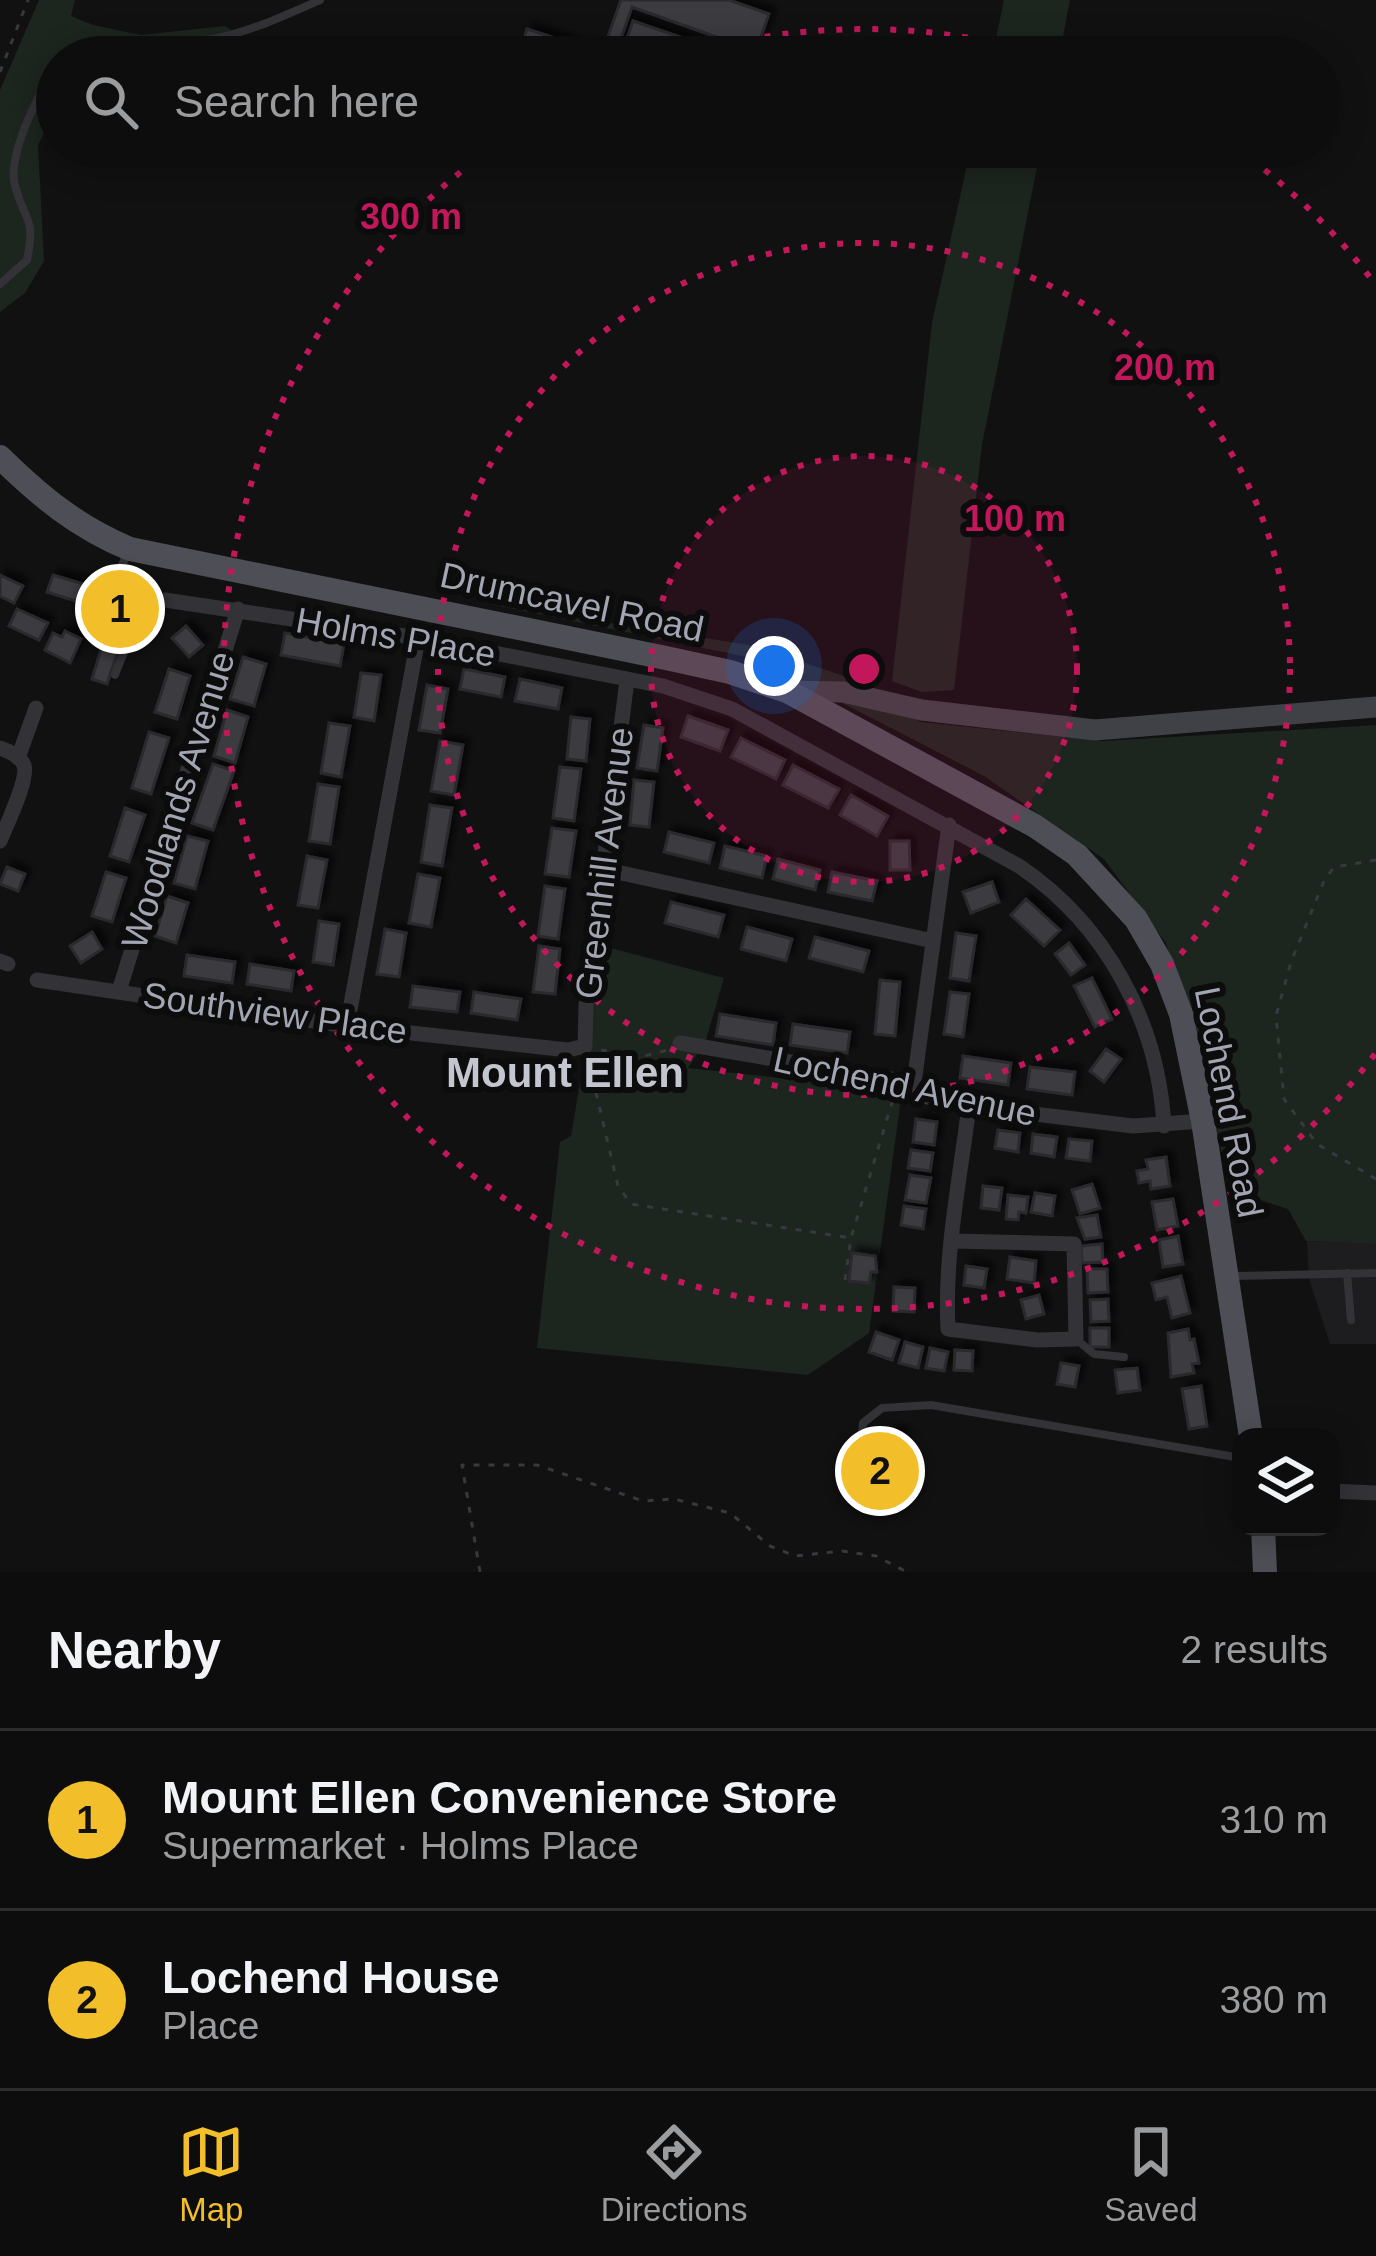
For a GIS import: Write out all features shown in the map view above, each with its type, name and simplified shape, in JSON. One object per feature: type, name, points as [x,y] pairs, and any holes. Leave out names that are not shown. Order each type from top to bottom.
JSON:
[{"type":"main road","name":"Drumcavel Road","points":[[0,458],[55,510],[130,549],[666,658],[788,691]]},
{"type":"main road","name":"Lochend Road","points":[[788,691],[1035,826],[1077,855],[1136,919],[1162,964],[1181,1015],[1203,1121],[1250,1428]]},
{"type":"main road","points":[[1263,1536],[1265,1572]]},
{"type":"street","name":"Holms Place","points":[[165,600],[418,638],[663,686],[732,709],[949,825],[1047,885],[1084,919],[1120,973],[1153,1047],[1164,1126]]},
{"type":"street","name":"Woodlands Avenue","points":[[119,991],[238,609]]},
{"type":"street","points":[[347,1026],[418,638]]},
{"type":"street","points":[[596,674],[601,645]]},
{"type":"street","points":[[663,686],[666,658]]},
{"type":"street","name":"Greenhill Avenue","points":[[585,1046],[586,1005],[627,680]]},
{"type":"street","name":"Drumcavel Road","points":[[788,691],[843,692],[922,710],[1095,730],[1376,707]]},
{"type":"street","points":[[19,758],[36,708]]},
{"type":"street","points":[[0,748],[24,764],[24,777],[0,841]]},
{"type":"street","points":[[907,1082],[949,825]]},
{"type":"street","points":[[603,869],[933,941]]},
{"type":"street","name":"Southview Place","points":[[37,980],[347,1026],[568,1050],[585,1046]]},
{"type":"street","name":"Lochend Avenue","points":[[680,1043],[907,1082],[927,1097],[969,1106],[1133,1126],[1203,1121]]},
{"type":"street","points":[[952,1240],[1074,1244],[1076,1340],[949,1329],[946,1294],[952,1240],[969,1106]]},
{"type":"street","points":[[1340,1491],[1376,1493]]},
{"type":"lane","points":[[222,36],[320,0]]},
{"type":"lane","points":[[0,284],[27,260],[32,223],[15,186],[14,168],[36,108]]},
{"type":"lane","points":[[97,586],[122,565],[130,549]]},
{"type":"lane","points":[[115,675],[147,598],[165,600]]},
{"type":"lane","points":[[1226,1276],[1376,1273]]},
{"type":"lane","points":[[1347,1274],[1351,1319]]},
{"type":"lane","points":[[1076,1340],[1094,1354],[1124,1357]]},
{"type":"lane","points":[[860,1453],[863,1423],[882,1408],[931,1405],[1232,1456]]},
{"type":"path","points":[[0,72],[28,0]]},
{"type":"path","points":[[1376,860],[1334,867],[1324,881],[1276,1016],[1284,1099],[1317,1144],[1376,1179]]},
{"type":"path","points":[[680,1043],[644,1056],[585,1046],[619,1186],[631,1204],[850,1238]]},
{"type":"path","points":[[845,1280],[850,1238],[907,1082]]},
{"type":"path","points":[[479,1572],[462,1465],[537,1465],[644,1501],[674,1499],[730,1513],[770,1546],[795,1556],[842,1551],[876,1556],[907,1572]]},
{"type":"shaded area","points":[[39,0],[75,0],[71,16],[141,35],[225,26],[241,36],[36,36],[36,168],[44,261],[25,293],[0,312],[0,90]]},
{"type":"shaded area","points":[[1004,0],[1070,0],[1063,36],[996,36]]},
{"type":"shaded area","points":[[966,168],[1037,168],[982,445],[954,690],[922,692],[892,681],[932,323]]},
{"type":"shaded area","points":[[480,602],[755,646],[841,675],[921,722],[1103,741],[1376,725],[1376,1244],[1306,1241],[1288,1209],[1229,1190],[1209,1090],[1166,943],[1104,859],[984,776],[757,659]]},
{"type":"shaded area","points":[[603,946],[724,978],[706,1040],[688,1068],[902,1091],[869,1333],[808,1375],[537,1348],[560,1142],[571,1136]]},
{"type":"shaded area","points":[[1307,1241],[1376,1244],[1376,1344],[1330,1344],[1309,1279]]},
{"type":"building","points":[[621,0],[729,0],[769,14],[761,36],[714,36],[632,7],[622,36],[608,36]]},
{"type":"building","points":[[633,21],[677,36],[628,36]]},
{"type":"building","points":[[0,575],[23,586],[14,603],[0,596]]},
{"type":"building","points":[[53,575],[87,585],[82,603],[47,592]]},
{"type":"building","points":[[117,596],[135,602],[126,626],[109,619]]},
{"type":"building","points":[[17,609],[48,623],[39,640],[9,626]]},
{"type":"building","points":[[186,626],[203,645],[189,657],[172,638]]},
{"type":"building","points":[[65,631],[81,639],[70,663],[45,650],[53,633],[62,637]]},
{"type":"building","points":[[285,633],[344,644],[340,666],[281,655]]},
{"type":"building","points":[[103,643],[119,648],[107,684],[92,679]]},
{"type":"building","points":[[243,657],[266,664],[254,706],[230,699]]},
{"type":"building","points":[[169,669],[190,676],[177,719],[155,712]]},
{"type":"building","points":[[464,669],[505,677],[501,697],[460,689]]},
{"type":"building","points":[[361,673],[381,675],[374,721],[354,717]]},
{"type":"building","points":[[520,679],[562,688],[558,709],[515,701]]},
{"type":"building","points":[[427,685],[448,689],[440,733],[419,730]]},
{"type":"building","points":[[227,710],[248,717],[235,763],[214,756]]},
{"type":"building","points":[[688,716],[728,730],[720,751],[681,737]]},
{"type":"building","points":[[571,717],[590,719],[586,761],[567,759]]},
{"type":"building","points":[[329,723],[350,726],[341,777],[321,773]]},
{"type":"building","points":[[644,725],[663,728],[657,771],[637,768]]},
{"type":"building","points":[[149,732],[169,738],[151,794],[132,788]]},
{"type":"building","points":[[741,738],[785,760],[776,779],[731,757]]},
{"type":"building","points":[[440,741],[463,745],[454,795],[431,791]]},
{"type":"building","points":[[213,764],[234,771],[213,830],[192,823]]},
{"type":"building","points":[[793,765],[839,789],[828,808],[783,785]]},
{"type":"building","points":[[560,767],[581,769],[574,821],[553,818]]},
{"type":"building","points":[[634,780],[654,782],[649,827],[630,825]]},
{"type":"building","points":[[318,784],[339,787],[330,844],[309,841]]},
{"type":"building","points":[[851,795],[888,816],[877,836],[840,815]]},
{"type":"building","points":[[430,805],[452,808],[442,866],[421,862]]},
{"type":"building","points":[[125,808],[145,815],[129,862],[110,856]]},
{"type":"building","points":[[552,828],[576,831],[569,877],[545,874]]},
{"type":"building","points":[[669,832],[714,843],[709,863],[664,852]]},
{"type":"building","points":[[187,836],[208,841],[195,889],[174,883]]},
{"type":"building","points":[[890,841],[909,841],[910,870],[890,870]]},
{"type":"building","points":[[725,846],[767,856],[762,878],[720,868]]},
{"type":"building","points":[[307,856],[327,860],[318,908],[298,905]]},
{"type":"building","points":[[778,859],[820,870],[815,890],[773,879]]},
{"type":"building","points":[[7,867],[25,874],[18,891],[0,884]]},
{"type":"building","points":[[106,872],[126,878],[112,922],[92,916]]},
{"type":"building","points":[[832,872],[877,881],[872,901],[828,892]]},
{"type":"building","points":[[418,874],[440,878],[431,927],[409,923]]},
{"type":"building","points":[[992,882],[999,902],[971,913],[963,892]]},
{"type":"building","points":[[545,886],[565,889],[558,939],[538,936]]},
{"type":"building","points":[[167,896],[188,903],[176,943],[155,936]]},
{"type":"building","points":[[1026,899],[1060,930],[1044,946],[1011,915]]},
{"type":"building","points":[[671,902],[724,915],[718,937],[665,923]]},
{"type":"building","points":[[319,921],[339,924],[333,965],[313,962]]},
{"type":"building","points":[[747,927],[792,939],[786,961],[741,949]]},
{"type":"building","points":[[385,929],[406,933],[399,977],[377,974]]},
{"type":"building","points":[[92,932],[102,949],[81,963],[70,946]]},
{"type":"building","points":[[956,933],[976,936],[969,981],[950,978]]},
{"type":"building","points":[[815,937],[869,951],[863,972],[809,958]]},
{"type":"building","points":[[1069,943],[1085,965],[1071,975],[1055,954]]},
{"type":"building","points":[[539,946],[560,949],[555,994],[533,992]]},
{"type":"building","points":[[187,955],[235,962],[232,983],[184,976]]},
{"type":"building","points":[[250,964],[294,971],[291,991],[247,984]]},
{"type":"building","points":[[1092,978],[1112,1019],[1095,1027],[1074,986]]},
{"type":"building","points":[[880,980],[900,982],[895,1036],[875,1034]]},
{"type":"building","points":[[413,986],[460,992],[457,1012],[410,1007]]},
{"type":"building","points":[[474,992],[521,999],[517,1020],[471,1013]]},
{"type":"building","points":[[950,992],[969,994],[963,1037],[944,1034]]},
{"type":"building","points":[[720,1014],[776,1023],[773,1045],[716,1036]]},
{"type":"building","points":[[793,1024],[850,1032],[847,1053],[790,1045]]},
{"type":"building","points":[[1106,1049],[1121,1059],[1104,1082],[1090,1071]]},
{"type":"building","points":[[963,1056],[1011,1063],[1008,1085],[960,1078]]},
{"type":"building","points":[[1030,1067],[1075,1072],[1072,1095],[1027,1089]]},
{"type":"building","points":[[916,1119],[937,1122],[934,1145],[913,1142]]},
{"type":"building","points":[[998,1130],[1020,1133],[1018,1152],[995,1148]]},
{"type":"building","points":[[1033,1134],[1057,1137],[1054,1157],[1031,1153]]},
{"type":"building","points":[[1069,1139],[1092,1141],[1090,1161],[1066,1158]]},
{"type":"building","points":[[911,1150],[933,1153],[930,1171],[908,1168]]},
{"type":"building","points":[[1166,1157],[1170,1186],[1151,1189],[1150,1181],[1139,1183],[1137,1171],[1148,1169],[1146,1160]]},
{"type":"building","points":[[910,1175],[931,1178],[926,1203],[905,1200]]},
{"type":"building","points":[[1092,1184],[1100,1208],[1080,1214],[1072,1190]]},
{"type":"building","points":[[983,1186],[1002,1188],[999,1210],[981,1208]]},
{"type":"building","points":[[1035,1193],[1055,1196],[1052,1216],[1031,1212]]},
{"type":"building","points":[[1008,1195],[1028,1197],[1026,1213],[1019,1212],[1018,1220],[1006,1219]]},
{"type":"building","points":[[1173,1199],[1178,1226],[1157,1230],[1152,1202]]},
{"type":"building","points":[[904,1206],[926,1209],[923,1229],[901,1225]]},
{"type":"building","points":[[1097,1215],[1101,1237],[1085,1239],[1077,1218]]},
{"type":"building","points":[[1178,1236],[1183,1264],[1163,1267],[1159,1240]]},
{"type":"building","points":[[1102,1244],[1103,1262],[1082,1263],[1081,1246]]},
{"type":"building","points":[[852,1253],[875,1256],[877,1272],[871,1272],[869,1283],[849,1281]]},
{"type":"building","points":[[1010,1257],[1036,1261],[1034,1283],[1007,1279]]},
{"type":"building","points":[[966,1266],[987,1269],[984,1288],[964,1285]]},
{"type":"building","points":[[1087,1269],[1107,1269],[1108,1292],[1088,1293]]},
{"type":"building","points":[[1181,1276],[1190,1313],[1172,1318],[1167,1297],[1156,1300],[1152,1283]]},
{"type":"building","points":[[894,1287],[915,1288],[914,1312],[893,1311]]},
{"type":"building","points":[[1039,1295],[1044,1314],[1026,1319],[1021,1300]]},
{"type":"building","points":[[1108,1299],[1109,1321],[1091,1322],[1090,1300]]},
{"type":"building","points":[[1090,1328],[1109,1328],[1109,1347],[1090,1347]]},
{"type":"building","points":[[1188,1329],[1199,1363],[1192,1364],[1194,1373],[1171,1377],[1168,1333]]},
{"type":"building","points":[[876,1332],[899,1340],[892,1360],[869,1352]]},
{"type":"building","points":[[905,1342],[923,1347],[918,1368],[899,1363]]},
{"type":"building","points":[[930,1348],[948,1352],[944,1371],[926,1368]]},
{"type":"building","points":[[955,1350],[973,1351],[972,1371],[954,1370]]},
{"type":"building","points":[[1061,1363],[1079,1366],[1075,1387],[1057,1384]]},
{"type":"building","points":[[1137,1368],[1140,1390],[1118,1393],[1115,1370]]},
{"type":"building","points":[[1201,1386],[1207,1426],[1189,1429],[1182,1389]]},
{"type":"building","points":[[889,1433],[901,1433],[899,1486],[859,1485],[861,1455],[888,1456]]},
{"type":"place","name":"Mount Ellen Convenience Store","points":[[120,609]]},
{"type":"place","name":"Lochend House","points":[[880,1471]]},
{"type":"district","name":"Mount Ellen","points":[[565,1072]]}]
